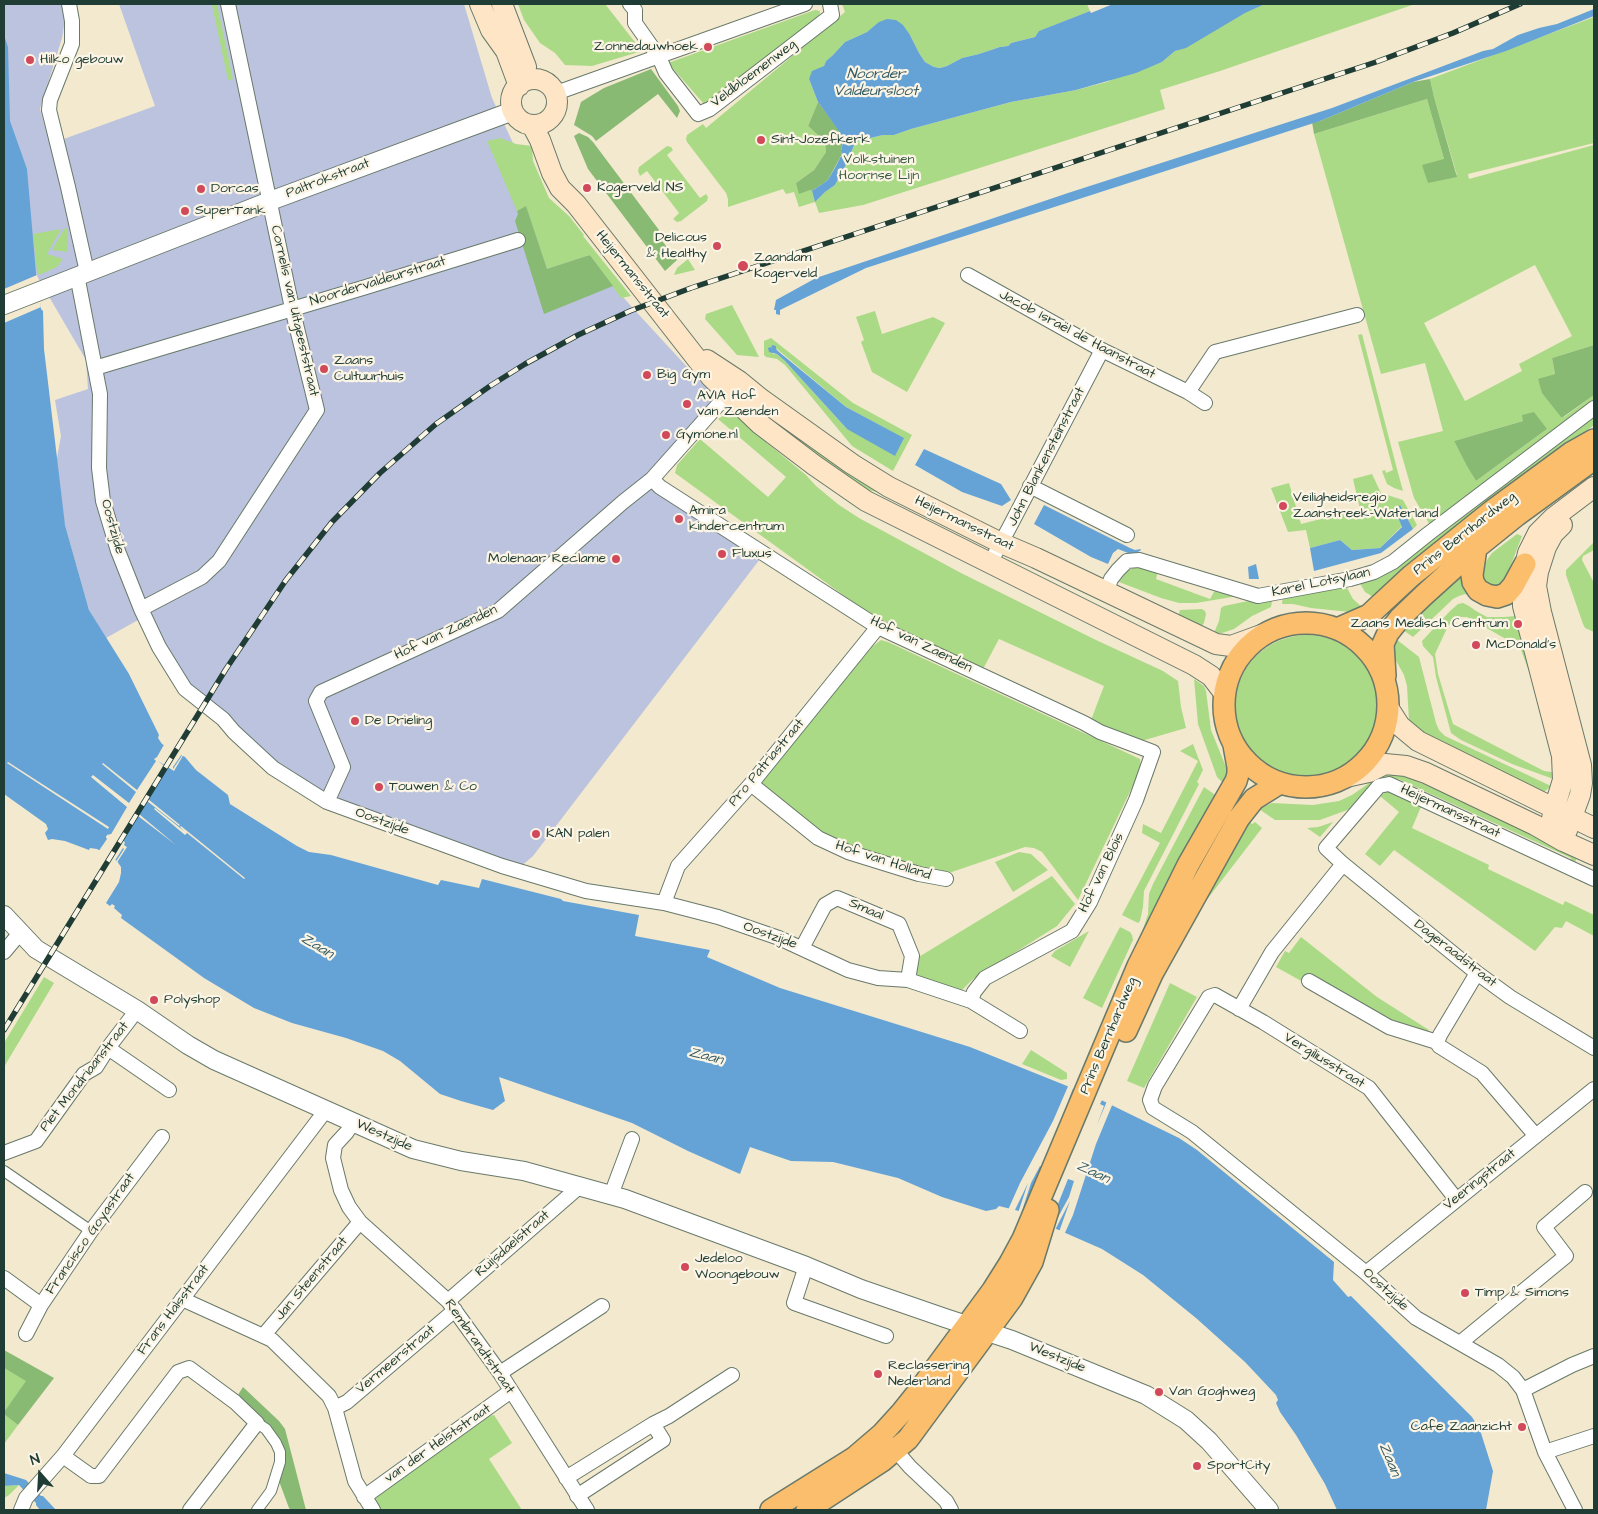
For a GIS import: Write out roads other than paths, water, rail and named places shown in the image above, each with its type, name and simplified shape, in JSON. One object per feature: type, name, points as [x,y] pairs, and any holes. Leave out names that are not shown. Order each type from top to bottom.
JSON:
[{"type":"main road","points":[[480,4],[491,30],[526,83]]},
{"type":"main road","points":[[502,4],[525,65],[526,83]]},
{"type":"main road","points":[[544,82],[556,93],[557,106],[555,112],[540,123],[520,121],[513,111],[513,95],[526,83],[544,82]]},
{"type":"main road","name":"Heijermansstraat","points":[[540,123],[540,140],[552,173],[560,188],[576,204],[687,345],[734,387],[760,424],[866,501],[1194,665],[1211,676],[1224,693]]},
{"type":"main road","name":"Heijermansstraat","points":[[734,387],[761,399],[889,487],[1001,543],[1216,644],[1231,646],[1264,634]]},
{"type":"main road","name":"Prins Bernhardweg","points":[[1337,629],[1369,615],[1411,576],[1485,517],[1571,453],[1594,440]]},
{"type":"main road","name":"Prins Bernhardweg","points":[[1385,682],[1383,644],[1388,633],[1424,595],[1476,548],[1517,515],[1594,459]]},
{"type":"main road","points":[[1476,548],[1472,575],[1473,582],[1478,590],[1487,595],[1497,597],[1506,594],[1513,586],[1538,533],[1547,523],[1594,487]]},
{"type":"main road","points":[[1563,813],[1580,795],[1582,783],[1581,765],[1538,602],[1537,578],[1543,554],[1553,534],[1562,525],[1594,502]]},
{"type":"main road","points":[[1524,564],[1523,606],[1562,756],[1563,813],[1556,837]]},
{"type":"main road","points":[[1305,623],[1321,624],[1337,629],[1358,641],[1375,659],[1385,682],[1389,709],[1383,734],[1373,752],[1361,766],[1346,776],[1317,786],[1302,787],[1278,784],[1255,768],[1234,745],[1228,732],[1225,718],[1224,693],[1230,674],[1238,658],[1250,645],[1274,629],[1289,624],[1305,623]]},
{"type":"main road","points":[[1389,709],[1400,726],[1418,741],[1594,828]]},
{"type":"main road","name":"Prins Bernhardweg","points":[[977,1329],[1008,1304],[1032,1262],[1030,1242],[1052,1200],[1138,966],[1188,865],[1236,781],[1238,767],[1234,745]]},
{"type":"main road","name":"Heijermansstraat","points":[[1346,776],[1369,772],[1385,764],[1406,766],[1426,773],[1594,855]]},
{"type":"main road","name":"Prins Bernhardweg","points":[[1102,1067],[1239,818],[1254,799],[1278,784]]},
{"type":"main road","points":[[771,1510],[854,1458],[882,1434],[977,1329]]},
{"type":"main road","points":[[807,1510],[861,1476],[896,1450],[913,1433],[977,1329]]},
{"type":"street","name":"Oostzijde","points":[[69,4],[72,21],[72,44],[50,100],[48,110],[68,187],[100,394],[99,468],[103,501],[118,551],[141,609],[159,647],[185,688],[223,719],[234,732],[273,768],[327,802],[502,866],[552,882],[586,891],[664,904],[718,917],[779,938],[848,970],[878,978],[908,980],[971,1001],[1020,1031]]},
{"type":"street","name":"Cornelis van Uitgeeststraat","points":[[141,609],[202,577],[219,561],[317,410],[292,308],[228,4]]},
{"type":"street","points":[[630,4],[636,10],[634,23],[659,57]]},
{"type":"street","points":[[556,93],[805,4]]},
{"type":"street","name":"Veldbloemenweg","points":[[659,57],[666,73],[698,114],[710,109],[832,15],[830,4]]},
{"type":"street","name":"Paltrokstraat","points":[[4,305],[270,201],[513,111]]},
{"type":"street","name":"Noordervaldeurstraat","points":[[95,368],[518,240]]},
{"type":"street","name":"Jacob Israël de Haanstraat","points":[[968,275],[1102,350],[1188,392],[1205,404]]},
{"type":"street","points":[[1188,392],[1215,352],[1357,315]]},
{"type":"street","name":"John Blankensteinstraat","points":[[990,563],[1102,350]]},
{"type":"street","name":"Hof van Zaenden","points":[[327,802],[343,767],[316,700],[321,692],[498,611],[652,479],[734,387]]},
{"type":"street","name":"Karel Lotsylaan","points":[[1106,592],[1111,580],[1127,561],[1139,560],[1258,596],[1350,579],[1374,572],[1393,562],[1594,408]]},
{"type":"street","name":"Hof van Zaenden","points":[[652,479],[878,627],[1100,732],[1153,752]]},
{"type":"street","points":[[1030,486],[1126,535]]},
{"type":"street","name":"Pro Patriastraat","points":[[664,904],[678,866],[751,784],[878,627]]},
{"type":"street","name":"Hof van Blois","points":[[971,1001],[974,992],[985,978],[1072,931],[1090,902],[1136,800],[1153,752]]},
{"type":"street","name":"Hof van Holland","points":[[751,784],[818,838],[848,852],[919,874],[946,879]]},
{"type":"street","name":"Heijermansstraat","points":[[1326,848],[1378,786],[1389,784],[1594,879]]},
{"type":"street","name":"Dageraadstraat","points":[[1326,848],[1477,973],[1510,997],[1594,1048]]},
{"type":"street","points":[[1239,1009],[1272,952],[1343,864]]},
{"type":"street","name":"Smaal","points":[[802,948],[825,905],[837,898],[899,924],[912,956],[908,980]]},
{"type":"street","name":"Westzijde","points":[[4,915],[36,949],[137,1010],[188,1045],[214,1060],[421,1152],[524,1171],[612,1196],[686,1221],[806,1266],[861,1289],[1030,1346],[1146,1395],[1186,1420],[1208,1441],[1269,1510]]},
{"type":"street","points":[[4,952],[20,933]]},
{"type":"street","points":[[1437,1042],[1477,973]]},
{"type":"street","points":[[1309,981],[1389,1027],[1437,1042],[1439,1046],[1482,1074],[1536,1136]]},
{"type":"street","name":"Vergiliusstraat","points":[[1150,1100],[1155,1086],[1209,997],[1215,995],[1369,1088],[1456,1199]]},
{"type":"street","name":"Piet Mondriaanstraat","points":[[4,1153],[36,1141],[84,1074],[96,1067],[137,1010]]},
{"type":"street","points":[[108,1048],[169,1090]]},
{"type":"street","name":"Veeringstraat","points":[[1366,1273],[1594,1089]]},
{"type":"street","name":"Oostzijde","points":[[1150,1100],[1154,1108],[1192,1132],[1366,1273],[1416,1318],[1498,1365],[1513,1377],[1523,1390],[1545,1452],[1575,1510]]},
{"type":"street","name":"Frans Halsstraat","points":[[23,1504],[63,1456],[326,1110]]},
{"type":"street","name":"Rembrandtstraat","points":[[353,1122],[335,1145],[333,1158],[341,1190],[349,1207],[360,1222],[452,1305],[500,1373],[587,1510]]},
{"type":"street","name":"Francisco Goyastraat","points":[[26,1334],[41,1305],[91,1231],[162,1137]]},
{"type":"street","points":[[612,1196],[632,1139]]},
{"type":"street","points":[[4,1171],[91,1231]]},
{"type":"street","name":"Ruijsdaelstraat","points":[[452,1305],[579,1187]]},
{"type":"street","points":[[1460,1343],[1566,1256],[1544,1227],[1585,1192]]},
{"type":"street","name":"Jan Steenstraat","points":[[264,1336],[360,1222]]},
{"type":"street","points":[[806,1266],[794,1303],[886,1336]]},
{"type":"street","points":[[4,1278],[41,1305]]},
{"type":"street","points":[[182,1299],[272,1340],[329,1396],[335,1408],[355,1482],[373,1510]]},
{"type":"street","name":"Vermeerstraat","points":[[335,1408],[347,1402],[452,1305]]},
{"type":"street","points":[[500,1373],[602,1306]]},
{"type":"street","points":[[1523,1390],[1594,1356]]},
{"type":"street","points":[[63,1456],[92,1476],[99,1476],[178,1372],[189,1368],[235,1402],[266,1429],[276,1443],[280,1452],[280,1462],[271,1491],[257,1510]]},
{"type":"street","points":[[566,1478],[669,1416],[732,1375]]},
{"type":"street","name":"van der Helststraat","points":[[364,1497],[511,1391]]},
{"type":"street","points":[[190,1510],[257,1423]]},
{"type":"street","points":[[577,1496],[663,1440],[653,1424]]},
{"type":"street","points":[[882,1434],[910,1467],[946,1501],[951,1510]]},
{"type":"street","points":[[1545,1452],[1594,1436]]},
{"type":"water","name":"Noorder Valdeursloot","points":[[1113,4],[1265,4],[1245,13],[1186,48],[1175,51],[1162,62],[1136,73],[1076,90],[1011,102],[894,135],[883,135],[857,141],[835,185],[815,202],[812,191],[828,180],[842,154],[844,138],[818,102],[809,79],[812,71],[824,66],[826,61],[845,42],[867,32],[879,22],[887,19],[896,20],[903,25],[910,35],[925,62],[940,68],[962,58],[1035,37],[1039,31]]},
{"type":"water","points":[[1594,9],[1594,16],[1506,51],[1413,82],[1320,121],[866,268],[780,310],[780,315],[776,314],[776,310],[774,310],[776,300],[816,278],[1068,193],[1332,108],[1483,51],[1493,49],[1518,35],[1557,24]]},
{"type":"water","name":"Zaan","points":[[4,35],[8,47],[10,121],[27,169],[36,273],[41,309],[43,311],[44,349],[65,525],[89,610],[129,674],[162,744],[185,757],[196,770],[228,795],[230,804],[309,852],[331,855],[438,885],[441,880],[479,888],[482,879],[563,901],[639,915],[635,936],[710,950],[707,957],[780,988],[970,1047],[1097,1098],[1179,1138],[1197,1150],[1334,1262],[1333,1280],[1348,1297],[1351,1296],[1472,1417],[1480,1430],[1493,1471],[1486,1510],[1337,1510],[1325,1484],[1280,1412],[1276,1403],[1278,1400],[1276,1395],[1245,1362],[1196,1318],[1143,1275],[1102,1249],[1019,1211],[999,1206],[996,1209],[986,1211],[942,1197],[898,1178],[833,1162],[791,1161],[750,1147],[740,1174],[632,1123],[499,1077],[505,1101],[493,1110],[440,1094],[400,1061],[383,1051],[346,1038],[292,1023],[254,1008],[204,978],[121,918],[122,915],[114,908],[115,906],[112,904],[110,906],[106,903],[119,882],[121,867],[117,861],[97,849],[90,848],[89,850],[65,841],[48,840],[45,833],[48,829],[46,824],[4,794]],"holes":[[[111,834],[125,842],[123,848],[106,838],[107,835]]]},
{"type":"water","points":[[772,345],[776,346],[779,352],[846,407],[904,438],[895,456],[847,429],[785,361],[777,354],[769,352],[768,348],[771,347],[771,349]]},
{"type":"water","points":[[924,449],[1001,484],[1011,500],[1002,506],[962,492],[915,465]]},
{"type":"water","points":[[1044,505],[1130,548],[1135,550],[1141,549],[1135,553],[1128,553],[1118,549],[1113,553],[1108,564],[1091,557],[1034,524]]},
{"type":"water","points":[[1400,505],[1413,529],[1381,553],[1314,571],[1310,548],[1340,540],[1352,550],[1380,548],[1402,527],[1395,510]]},
{"type":"water","points":[[1256,564],[1259,579],[1249,579],[1248,567]]},
{"type":"water","points":[[4,1473],[26,1480],[56,1510],[40,1510],[19,1485],[4,1486]]},
{"type":"railway","points":[[4,1030],[226,669],[286,580],[332,522],[380,473],[436,424],[490,386],[578,335],[630,311],[691,288],[1376,62],[1453,33],[1520,4]]},
{"type":"place","name":"Zonnedauwhoek","points":[[708,47]]},
{"type":"place","name":"Hilko gebouw","points":[[30,60]]},
{"type":"place","name":"Sint-Jozefkerk","points":[[761,140]]},
{"type":"place","name":"Kogerveld NS","points":[[587,188]]},
{"type":"place","name":"Dorcas","points":[[201,189]]},
{"type":"place","name":"SuperTank","points":[[185,211]]},
{"type":"place","name":"Delicous & Healthy","points":[[717,246]]},
{"type":"place","name":"Zaandam Kogerveld","points":[[743,266]]},
{"type":"place","name":"Zaans Cultuurhuis","points":[[324,369]]},
{"type":"place","name":"Big Gym","points":[[647,375]]},
{"type":"place","name":"AVIA Hof van Zaenden","points":[[687,404]]},
{"type":"place","name":"Gymone.nl","points":[[666,435]]},
{"type":"place","name":"Veiligheidsregio Zaanstreek-Waterland","points":[[1283,506]]},
{"type":"place","name":"Amira kindercentrum","points":[[679,519]]},
{"type":"place","name":"Fluxus","points":[[722,554]]},
{"type":"place","name":"Molenaar Reclame","points":[[616,559]]},
{"type":"place","name":"Zaans Medisch Centrum","points":[[1518,624]]},
{"type":"place","name":"McDonald's","points":[[1476,645]]},
{"type":"place","name":"De Drieling","points":[[355,721]]},
{"type":"place","name":"Touwen & Co","points":[[379,787]]},
{"type":"place","name":"KAN palen","points":[[536,834]]},
{"type":"place","name":"Polyshop","points":[[154,1000]]},
{"type":"place","name":"Jedeloo Woongebouw","points":[[685,1267]]},
{"type":"place","name":"Timp & Simons","points":[[1465,1293]]},
{"type":"place","name":"Reclassering Nederland","points":[[878,1374]]},
{"type":"place","name":"Van Goghweg","points":[[1159,1392]]},
{"type":"place","name":"Cafe Zaanzicht","points":[[1522,1427]]},
{"type":"place","name":"SportCity","points":[[1197,1466]]},
{"type":"park label","name":"Volkstuinen Hoornse Lijn","points":[[879,168]]}]
